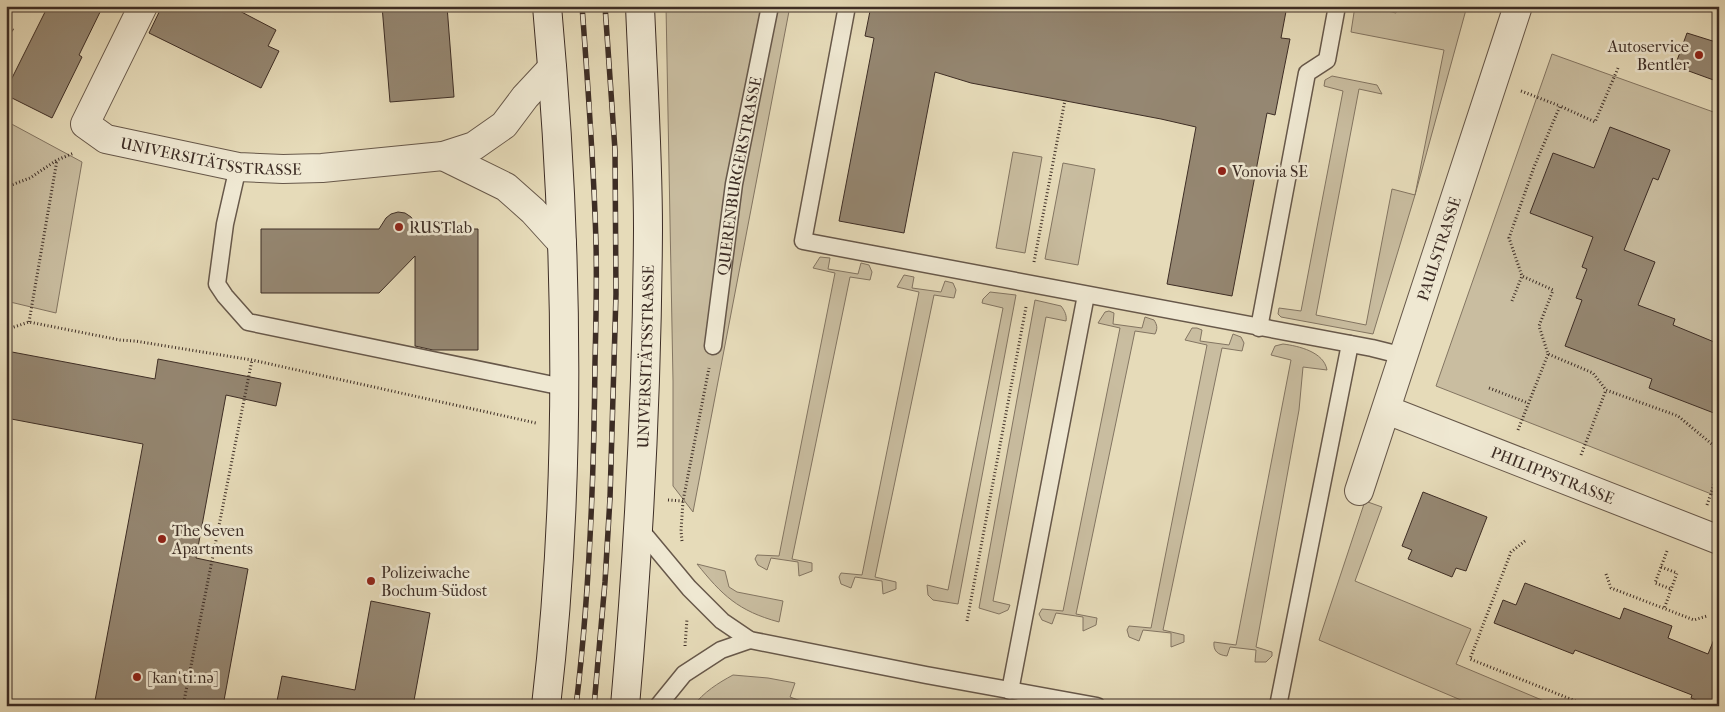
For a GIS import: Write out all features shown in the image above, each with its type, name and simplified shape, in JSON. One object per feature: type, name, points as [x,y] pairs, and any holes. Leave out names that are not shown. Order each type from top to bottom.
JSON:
[{"type":"street","name":"UNIVERSITÄTSSTRASSE","points":[[143,6],[86,124],[106,139],[238,167],[322,168],[443,156],[474,146],[504,125],[525,97],[552,68]]},
{"type":"street","points":[[546,706],[557,601],[565,428],[562,243],[547,6]]},
{"type":"street","name":"UNIVERSITÄTSSTRASSE","points":[[625,706],[639,528],[646,370],[648,227],[640,6]]},
{"type":"street","name":"PAULSTRASSE","points":[[1359,491],[1518,6]]},
{"type":"street","points":[[443,156],[506,186],[533,211],[562,243]]},
{"type":"street","name":"PHILIPPSTRASSE","points":[[1386,410],[1707,535]]},
{"type":"lane","name":"QUERENBURGERSTRASSE","points":[[713,346],[734,184],[770,6]]},
{"type":"lane","points":[[848,6],[803,241],[1372,348],[1404,356]]},
{"type":"lane","points":[[1260,328],[1307,73],[1327,60],[1337,6]]},
{"type":"lane","points":[[238,167],[225,224],[217,284],[248,322],[564,387]]},
{"type":"lane","points":[[1010,691],[1086,295]]},
{"type":"lane","points":[[1278,706],[1350,344]]},
{"type":"lane","points":[[639,528],[689,588],[722,621],[750,640],[1096,706]]},
{"type":"lane","points":[[658,706],[684,674],[721,650],[750,640]]},
{"type":"path","points":[[6,27],[15,31]]},
{"type":"path","points":[[1494,81],[1560,106],[1595,122],[1618,68]]},
{"type":"path","points":[[967,621],[1065,100]]},
{"type":"path","points":[[1512,301],[1522,276],[1509,238],[1534,167],[1560,106]]},
{"type":"path","points":[[6,187],[30,178],[57,160],[106,139]]},
{"type":"path","points":[[29,322],[57,160]]},
{"type":"path","points":[[1518,430],[1548,354],[1539,326],[1553,290],[1522,276]]},
{"type":"path","points":[[6,338],[11,328],[29,322],[120,340],[252,360],[565,428]]},
{"type":"path","points":[[670,500],[683,501],[713,346]]},
{"type":"path","points":[[1548,354],[1593,373],[1606,390],[1678,416],[1719,450]]},
{"type":"path","points":[[183,706],[252,360]]},
{"type":"path","points":[[1489,388],[1528,403]]},
{"type":"path","points":[[1582,455],[1606,390]]},
{"type":"path","points":[[1707,535],[1719,470]]},
{"type":"path","points":[[1525,541],[1511,552],[1470,659],[1588,706]]},
{"type":"path","points":[[1667,549],[1655,583],[1671,589]]},
{"type":"path","points":[[1661,567],[1677,573],[1664,609]]},
{"type":"path","points":[[1606,574],[1611,588],[1694,620],[1707,616]]},
{"type":"path","points":[[684,674],[689,588]]},
{"type":"shaded area","points":[[666,6],[790,6],[693,512],[673,486],[673,381]]},
{"type":"shaded area","points":[[1355,6],[1366,6],[1396,13],[1398,6],[1467,6],[1415,195],[1444,50],[1351,32]]},
{"type":"shaded area","points":[[1552,54],[1719,114],[1719,497],[1436,386]]},
{"type":"shaded area","points":[[1332,76],[1377,85],[1382,94],[1359,89],[1316,315],[1366,325],[1392,189],[1415,195],[1373,334],[1281,317],[1278,314],[1279,308],[1301,311],[1343,91],[1324,86],[1325,80]]},
{"type":"shaded area","points":[[6,121],[82,162],[56,313],[6,301]]},
{"type":"shaded area","points":[[1013,152],[1042,157],[1025,253],[996,248]]},
{"type":"shaded area","points":[[1063,163],[1095,169],[1078,265],[1045,259]]},
{"type":"shaded area","points":[[820,257],[830,258],[828,269],[858,274],[861,263],[869,265],[872,272],[870,280],[850,277],[792,559],[812,563],[812,571],[799,576],[798,562],[771,558],[767,570],[758,565],[755,559],[757,555],[779,556],[835,273],[813,268]]},
{"type":"shaded area","points":[[904,275],[914,277],[912,288],[941,292],[945,281],[953,283],[956,290],[954,298],[934,295],[875,577],[896,582],[896,589],[883,594],[882,581],[855,577],[851,588],[841,584],[839,577],[841,573],[862,575],[919,292],[897,287]]},
{"type":"shaded area","points":[[990,292],[1016,295],[958,604],[933,600],[928,595],[927,585],[948,590],[1003,308],[982,303],[983,299]]},
{"type":"shaded area","points":[[1035,300],[1061,306],[1066,321],[1046,317],[993,601],[1010,605],[1008,610],[999,614],[979,608]]},
{"type":"shaded area","points":[[1105,312],[1114,313],[1113,324],[1142,328],[1145,317],[1154,320],[1157,328],[1155,334],[1135,331],[1076,614],[1097,618],[1096,625],[1083,631],[1083,617],[1056,613],[1052,624],[1042,620],[1039,614],[1042,609],[1063,611],[1120,328],[1098,323]]},
{"type":"shaded area","points":[[1192,328],[1202,330],[1200,341],[1229,345],[1233,334],[1241,337],[1244,343],[1242,351],[1222,348],[1163,630],[1184,635],[1184,642],[1171,647],[1171,633],[1143,630],[1139,641],[1129,637],[1127,630],[1129,626],[1151,628],[1207,345],[1185,340]]},
{"type":"shaded area","points":[[1283,344],[1303,348],[1316,354],[1325,364],[1327,370],[1303,367],[1299,410],[1256,647],[1272,652],[1272,656],[1266,662],[1255,662],[1256,650],[1230,647],[1227,656],[1219,654],[1215,650],[1214,642],[1236,645],[1291,360],[1271,355],[1275,346]]},
{"type":"shaded area","points":[[1365,501],[1382,507],[1355,581],[1471,629],[1456,664],[1556,706],[1475,706],[1319,640]]},
{"type":"shaded area","points":[[697,564],[725,571],[729,587],[737,592],[783,601],[779,622],[752,613],[732,600],[715,585]]},
{"type":"shaded area","points":[[733,675],[768,678],[795,683],[790,697],[814,706],[693,706],[711,688]]},
{"type":"building","points":[[48,6],[103,6],[79,55],[82,57],[52,118],[6,95],[6,90]]},
{"type":"building","points":[[162,6],[230,6],[276,30],[268,46],[279,51],[261,88],[149,33]]},
{"type":"building","points":[[382,6],[447,6],[454,97],[390,102]]},
{"type":"building","name":"Vonovia SE","points":[[871,6],[1287,6],[1281,38],[1290,39],[1275,115],[1267,113],[1232,296],[1167,284],[1196,127],[971,83],[935,72],[904,233],[839,221],[874,38],[865,36]]},
{"type":"building","name":"Autoservice Bentler","points":[[1687,33],[1719,43],[1719,82],[1675,66]]},
{"type":"building","points":[[1610,127],[1670,150],[1658,180],[1653,178],[1624,250],[1655,262],[1638,305],[1675,319],[1673,325],[1719,344],[1719,415],[1649,388],[1652,379],[1565,346],[1582,300],[1576,298],[1587,269],[1582,267],[1593,237],[1530,213],[1553,153],[1594,168]]},
{"type":"building","points":[[398,212],[405,213],[411,217],[419,229],[478,229],[478,350],[433,350],[415,346],[415,256],[379,293],[261,293],[261,229],[379,229],[386,218]]},
{"type":"building","points":[[12,352],[155,379],[158,359],[281,383],[276,406],[226,395],[196,558],[248,569],[223,706],[94,706],[143,444],[6,418],[6,384]]},
{"type":"building","points":[[1423,492],[1487,517],[1466,571],[1456,568],[1452,577],[1408,559],[1412,550],[1402,546]]},
{"type":"building","points":[[1525,583],[1620,619],[1624,608],[1672,626],[1668,638],[1708,654],[1717,632],[1719,632],[1719,706],[1710,706],[1691,698],[1692,695],[1575,650],[1573,654],[1494,623],[1503,600],[1516,605]]},
{"type":"building","points":[[371,601],[430,613],[413,706],[276,706],[282,676],[355,690]]},
{"type":"railway","points":[[576,706],[585,620],[590,534],[594,448],[596,288],[594,185],[582,6]]},
{"type":"railway","points":[[594,706],[610,498],[616,294],[615,150],[605,6]]},
{"type":"place","name":"Autoservice Bentler","points":[[1699,55]]},
{"type":"place","name":"Vonovia SE","points":[[1222,171]]},
{"type":"place","name":"RUSTlab","points":[[399,227]]},
{"type":"place","name":"The Seven Apartments","points":[[162,539]]},
{"type":"place","name":"Polizeiwache Bochum-Südost","points":[[371,581]]},
{"type":"place","name":"[kanˈtiːnə]","points":[[137,677]]}]
